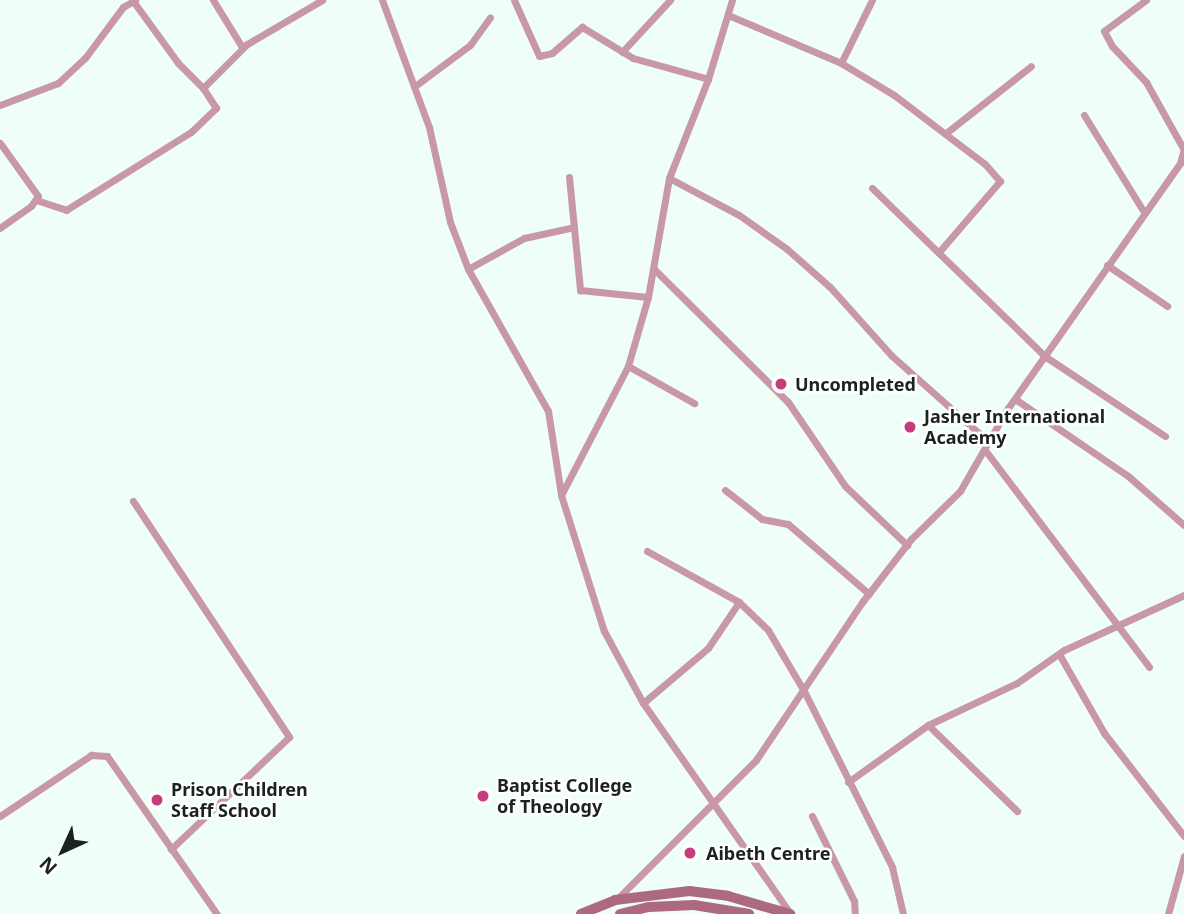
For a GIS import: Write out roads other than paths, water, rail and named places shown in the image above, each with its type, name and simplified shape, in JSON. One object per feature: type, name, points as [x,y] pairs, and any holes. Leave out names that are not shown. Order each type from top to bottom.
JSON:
[{"type":"main road","points":[[581,914],[615,900],[689,891],[728,896],[790,914]]},
{"type":"main road","points":[[620,914],[682,905],[749,914]]},
{"type":"street","points":[[213,0],[236,44],[246,45]]},
{"type":"street","points":[[203,88],[246,45],[322,0]]},
{"type":"street","points":[[382,0],[415,86],[450,222],[468,269],[548,411],[561,495],[604,631],[643,703],[790,914]]},
{"type":"street","points":[[514,0],[539,56],[551,53],[582,27],[645,63],[708,79]]},
{"type":"street","points":[[622,52],[670,0]]},
{"type":"street","points":[[841,63],[872,0]]},
{"type":"street","points":[[615,900],[756,760],[869,594],[907,545],[960,491],[1015,399],[1180,163],[1184,149],[1146,82],[1112,46],[1104,31],[1146,0]]},
{"type":"street","points":[[0,106],[58,83],[134,1],[178,63],[203,88],[216,108],[191,132],[66,210],[36,200]]},
{"type":"street","points":[[561,495],[628,366],[648,298],[669,178],[708,79],[730,1]]},
{"type":"street","points":[[728,15],[841,63],[946,133],[1000,181],[939,252]]},
{"type":"street","points":[[415,86],[470,45],[490,17]]},
{"type":"street","points":[[946,133],[1031,66]]},
{"type":"street","points":[[1084,115],[1144,212]]},
{"type":"street","points":[[0,143],[38,196],[0,228]]},
{"type":"street","points":[[569,177],[580,290],[648,298]]},
{"type":"street","points":[[669,178],[739,215],[787,249],[830,286],[892,356],[987,446],[1149,667]]},
{"type":"street","points":[[872,188],[939,252],[983,301],[1046,357],[1165,436]]},
{"type":"street","points":[[468,269],[524,238],[574,228]]},
{"type":"street","points":[[1107,265],[1167,306]]},
{"type":"street","points":[[654,269],[785,399],[845,486],[907,545]]},
{"type":"street","points":[[628,366],[694,403]]},
{"type":"street","points":[[1015,399],[1136,482],[1184,525]]},
{"type":"street","points":[[725,490],[762,519],[788,524],[869,594]]},
{"type":"street","points":[[133,501],[289,737],[171,849]]},
{"type":"street","points":[[647,551],[739,602],[768,629],[804,691],[892,867],[904,914]]},
{"type":"street","points":[[848,782],[928,725],[1017,682],[1059,654],[1184,595]]},
{"type":"street","points":[[643,703],[708,648],[739,602]]},
{"type":"street","points":[[1059,654],[1104,733],[1184,836]]},
{"type":"street","points":[[928,725],[1017,811]]},
{"type":"street","points":[[0,816],[98,753],[107,756],[217,914]]},
{"type":"street","points":[[812,816],[854,901],[855,914]]},
{"type":"street","points":[[1168,914],[1184,856]]},
{"type":"place","name":"Uncompleted","points":[[781,384]]},
{"type":"place","name":"Jasher International Academy","points":[[910,427]]},
{"type":"place","name":"Baptist College of Theology","points":[[483,796]]},
{"type":"place","name":"Prison Children Staff School","points":[[157,800]]},
{"type":"place","name":"Aibeth Centre","points":[[690,853]]}]
